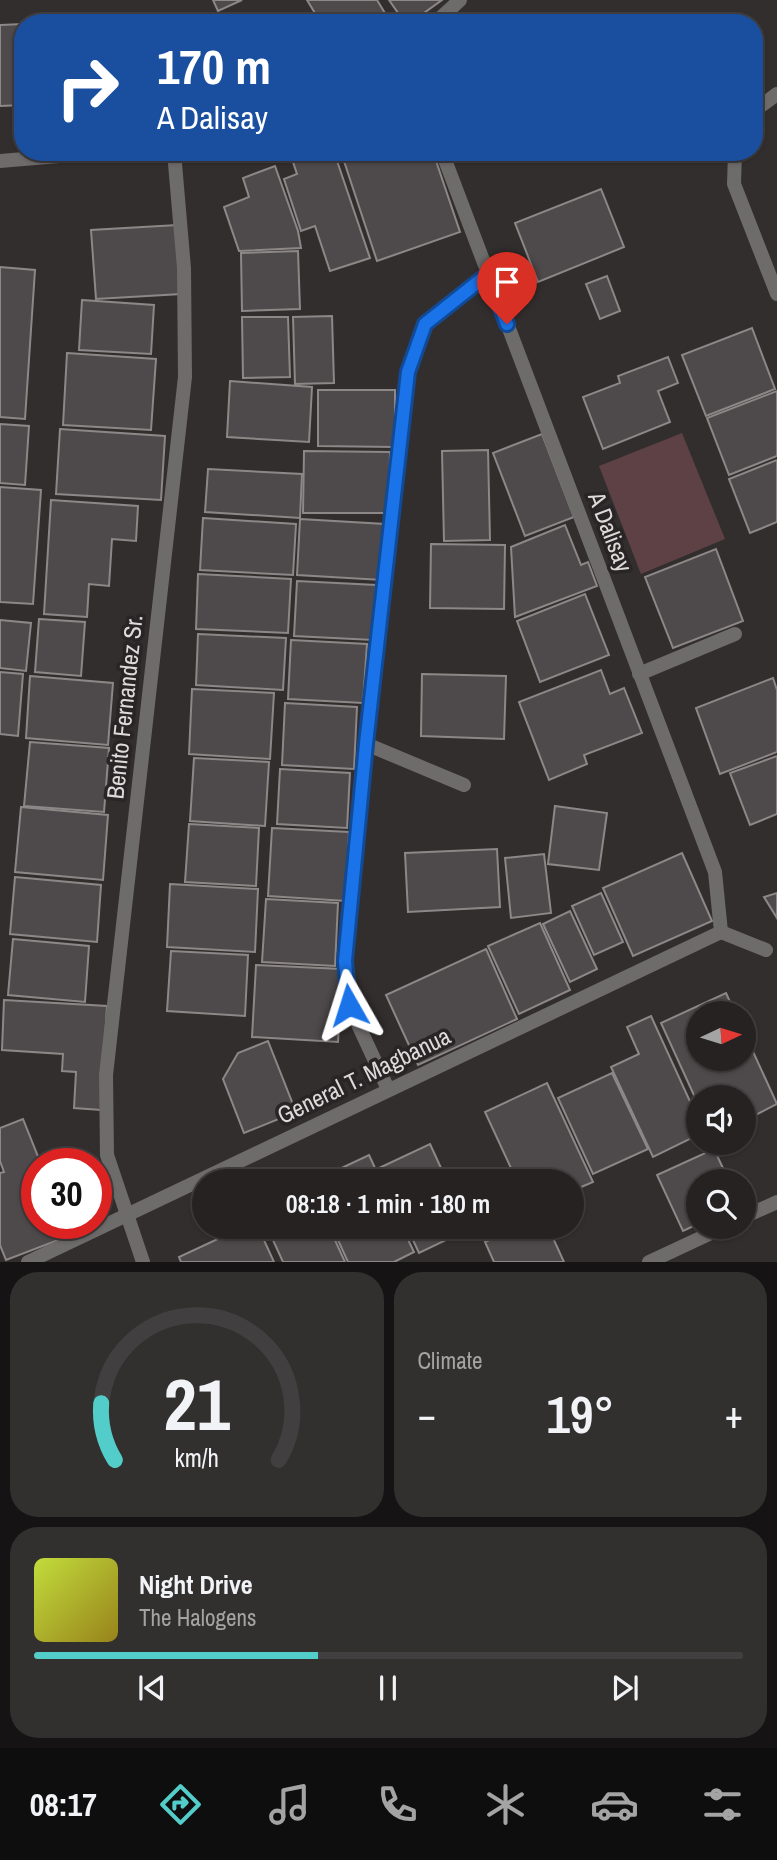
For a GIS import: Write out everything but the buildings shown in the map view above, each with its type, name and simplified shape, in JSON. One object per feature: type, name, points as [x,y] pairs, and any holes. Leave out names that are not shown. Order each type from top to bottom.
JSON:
[{"type":"street","points":[[445,14],[460,0]]},
{"type":"street","name":"Benito Fernandez Sr.","points":[[143,1262],[107,1155],[106,1075],[185,377],[184,268],[175,161]]},
{"type":"street","name":"A Dalisay","points":[[445,161],[715,872],[721,932]]},
{"type":"street","points":[[735,161],[734,184],[777,294]]},
{"type":"street","points":[[388,1089],[349,1005],[345,961],[366,744],[408,372],[425,324],[488,274]]},
{"type":"street","points":[[639,674],[735,634]]},
{"type":"street","points":[[366,744],[464,785]]},
{"type":"street","points":[[721,932],[766,950]]},
{"type":"street","name":"General T. Magbanua","points":[[28,1262],[721,932]]},
{"type":"street","points":[[756,1212],[777,1202]]},
{"type":"street","points":[[649,1262],[671,1257],[702,1239]]},
{"type":"shaded area","points":[[682,433],[725,539],[641,574],[599,466]]},
{"type":"route","points":[[349,1005],[345,961],[366,744],[408,372],[425,324],[488,274],[507,324]]}]
